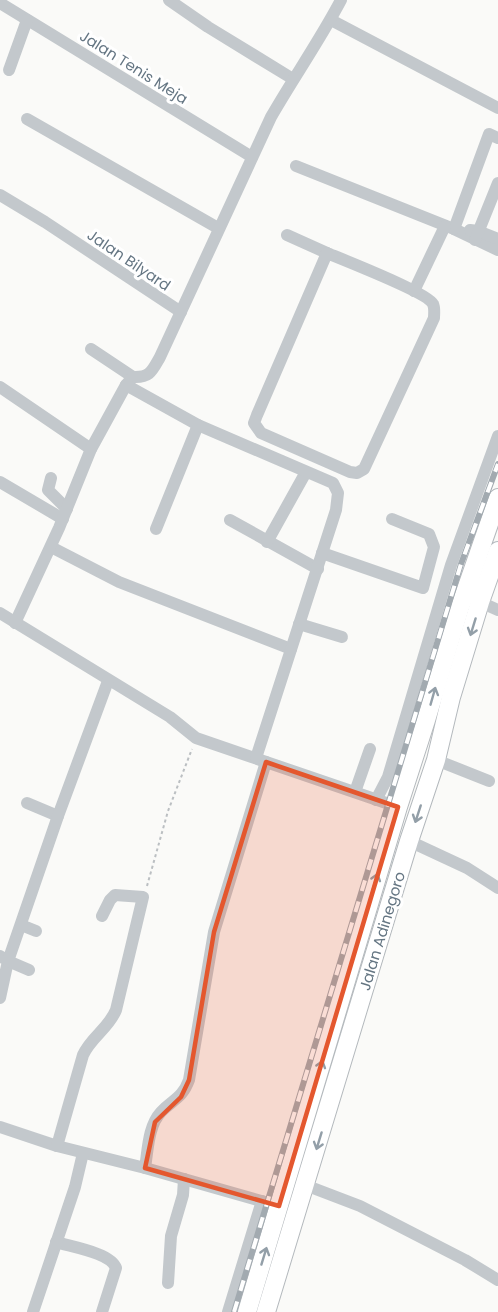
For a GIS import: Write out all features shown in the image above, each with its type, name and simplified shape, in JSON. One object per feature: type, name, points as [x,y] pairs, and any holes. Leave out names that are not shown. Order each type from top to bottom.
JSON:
[{"type":"highway","points":[[247,1312],[271,1203],[460,607],[498,498]]},
{"type":"highway","name":"Jalan Adinegoro","points":[[266,1312],[409,841],[436,760],[451,698],[480,602],[498,551]]},
{"type":"street","points":[[169,0],[208,27],[293,79]]},
{"type":"street","points":[[15,623],[51,547],[91,448],[129,381],[149,375],[181,312],[252,157],[293,79],[331,21],[340,0]]},
{"type":"street","name":"Jalan Tenis Meja","points":[[0,3],[252,157]]},
{"type":"street","points":[[9,70],[27,20]]},
{"type":"street","points":[[331,21],[498,108]]},
{"type":"street","points":[[27,119],[218,228]]},
{"type":"street","points":[[414,291],[449,228],[489,134],[498,138]]},
{"type":"street","points":[[296,166],[449,228],[476,236],[498,238]]},
{"type":"street","points":[[476,236],[498,183]]},
{"type":"street","name":"Jalan Bilyard","points":[[0,195],[181,312]]},
{"type":"street","points":[[287,234],[414,291],[432,302],[434,318],[394,408],[361,473],[350,472],[276,440],[257,430],[255,423],[327,252]]},
{"type":"street","points":[[476,236],[498,250]]},
{"type":"street","points":[[91,349],[129,381],[198,425],[333,483],[339,493],[318,569],[291,649],[214,932],[189,1080],[181,1097],[162,1110],[154,1122],[145,1168]]},
{"type":"street","points":[[0,387],[91,448]]},
{"type":"street","points":[[156,529],[198,425]]},
{"type":"street","points":[[376,800],[388,777],[451,565],[498,436]]},
{"type":"street","points":[[267,542],[306,472]]},
{"type":"street","points":[[51,478],[48,490],[65,514]]},
{"type":"street","points":[[0,482],[65,514]]},
{"type":"street","points":[[322,553],[423,588],[434,542],[429,534],[392,519]]},
{"type":"street","points":[[230,520],[318,569]]},
{"type":"street","points":[[51,547],[119,582],[291,649]]},
{"type":"street","points":[[480,602],[498,610]]},
{"type":"street","points":[[0,613],[170,717],[196,738],[398,807]]},
{"type":"street","points":[[299,624],[342,637]]},
{"type":"street","points":[[0,998],[4,958],[21,925],[108,681]]},
{"type":"street","points":[[356,792],[370,749]]},
{"type":"street","points":[[436,760],[489,781]]},
{"type":"street","points":[[27,803],[58,816]]},
{"type":"street","points":[[409,841],[467,868],[498,888]]},
{"type":"street","points":[[57,1146],[83,1055],[116,1010],[143,897],[115,895],[102,916]]},
{"type":"street","points":[[21,925],[36,931]]},
{"type":"street","points":[[4,958],[29,970]]},
{"type":"street","points":[[0,1126],[57,1146],[271,1203],[228,1312]]},
{"type":"street","points":[[33,1312],[83,1153]]},
{"type":"street","points":[[168,1283],[171,1236],[183,1195],[184,1179]]},
{"type":"street","points":[[305,1185],[360,1206],[465,1260],[498,1280]]},
{"type":"street","points":[[56,1242],[107,1257],[116,1265],[102,1312]]},
{"type":"path","points":[[143,897],[168,811],[196,738]]},
{"type":"highlighted area","points":[[266,762],[398,807],[279,1206],[145,1168],[155,1122],[181,1097],[189,1080],[214,932]]},
{"type":"railway","points":[[234,1312],[461,564],[498,464]]}]
